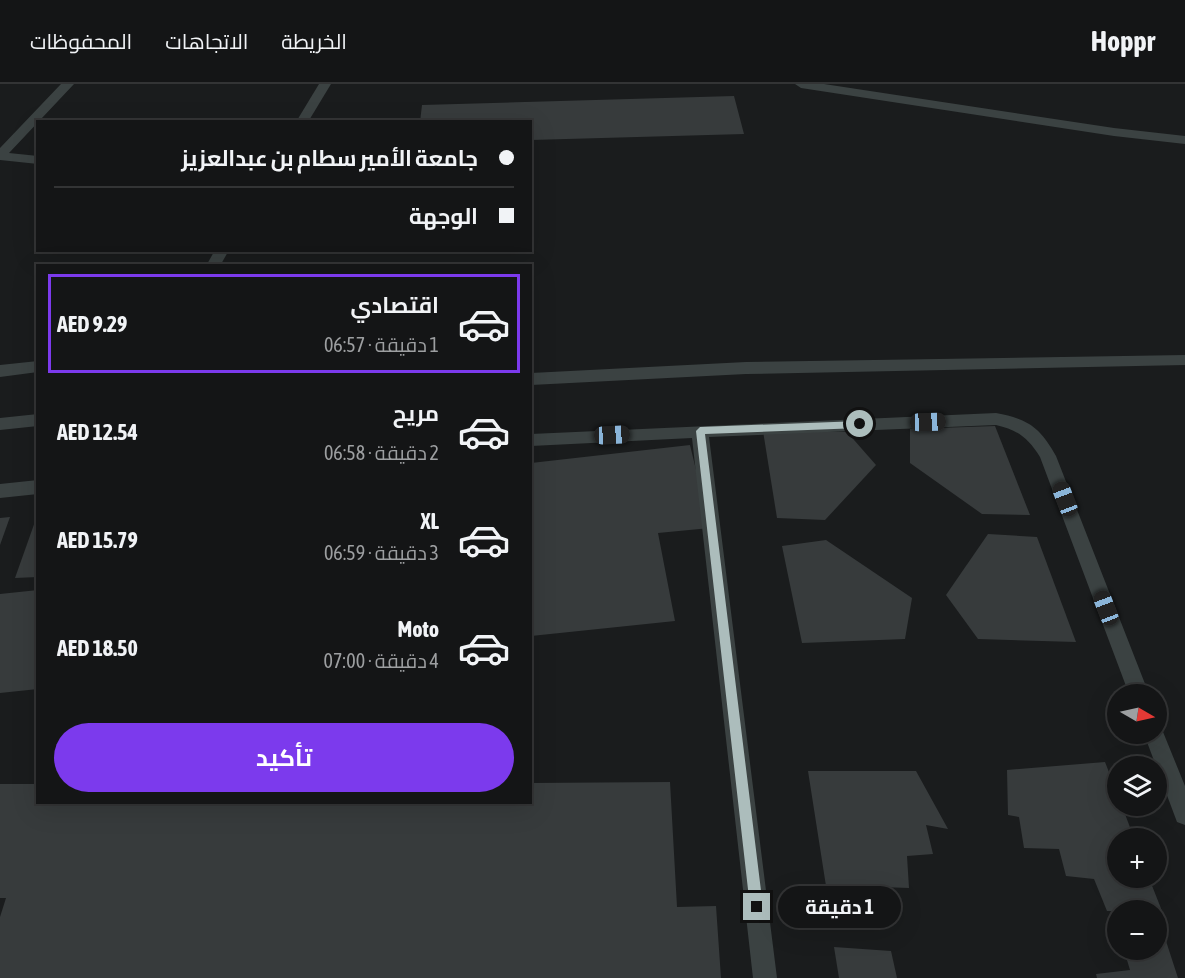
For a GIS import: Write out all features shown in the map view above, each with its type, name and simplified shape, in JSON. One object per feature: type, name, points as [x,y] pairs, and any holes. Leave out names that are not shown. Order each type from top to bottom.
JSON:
[{"type":"street","points":[[0,156],[68,84]]},
{"type":"street","points":[[303,120],[325,84]]},
{"type":"street","points":[[801,84],[1114,132],[1185,140]]},
{"type":"street","points":[[0,156],[36,160]]},
{"type":"street","points":[[532,379],[746,368],[1185,360]]},
{"type":"street","points":[[0,371],[36,366]]},
{"type":"street","points":[[532,440],[996,419],[1022,424],[1036,437],[1048,456],[1135,684]]},
{"type":"street","points":[[0,424],[36,420]]},
{"type":"street","points":[[700,431],[765,978]]},
{"type":"street","points":[[0,491],[36,487]]},
{"type":"street","points":[[1158,744],[1185,813]]},
{"type":"building","points":[[734,96],[744,134],[532,140],[532,120],[420,120],[422,105]]},
{"type":"building","points":[[995,426],[1030,515],[982,514],[910,463],[910,429]]},
{"type":"building","points":[[763,431],[847,432],[876,465],[825,520],[777,518]]},
{"type":"building","points":[[690,445],[710,528],[658,533],[675,621],[532,636],[532,463]]},
{"type":"building","points":[[10,517],[0,545],[0,518]]},
{"type":"building","points":[[36,519],[36,577],[15,578]]},
{"type":"building","points":[[988,534],[1037,537],[1076,642],[978,639],[946,595]]},
{"type":"building","points":[[826,540],[912,598],[905,639],[802,643],[782,546]]},
{"type":"building","points":[[36,590],[36,689],[0,693],[0,594]]},
{"type":"building","points":[[1105,762],[1107,767],[1107,816],[1126,816],[1130,828],[1107,828],[1107,888],[1153,888],[1158,900],[1107,900],[1107,911],[1094,879],[1066,876],[1059,849],[1024,848],[1019,817],[1008,815],[1007,770]]},
{"type":"building","points":[[808,771],[916,771],[948,829],[926,825],[933,854],[907,856],[909,888],[881,887],[882,916],[831,918]]},
{"type":"building","points":[[670,782],[677,907],[716,906],[721,978],[0,978],[0,917],[6,898],[0,898],[0,784],[36,784],[36,804],[532,804],[532,783]]},
{"type":"building","points":[[1167,944],[1178,978],[1097,978],[1096,974],[1130,970],[1127,960],[1167,960]]},
{"type":"building","points":[[834,947],[891,951],[897,978],[839,978]]},
{"type":"route","points":[[757,907],[700,431],[860,424]]}]
